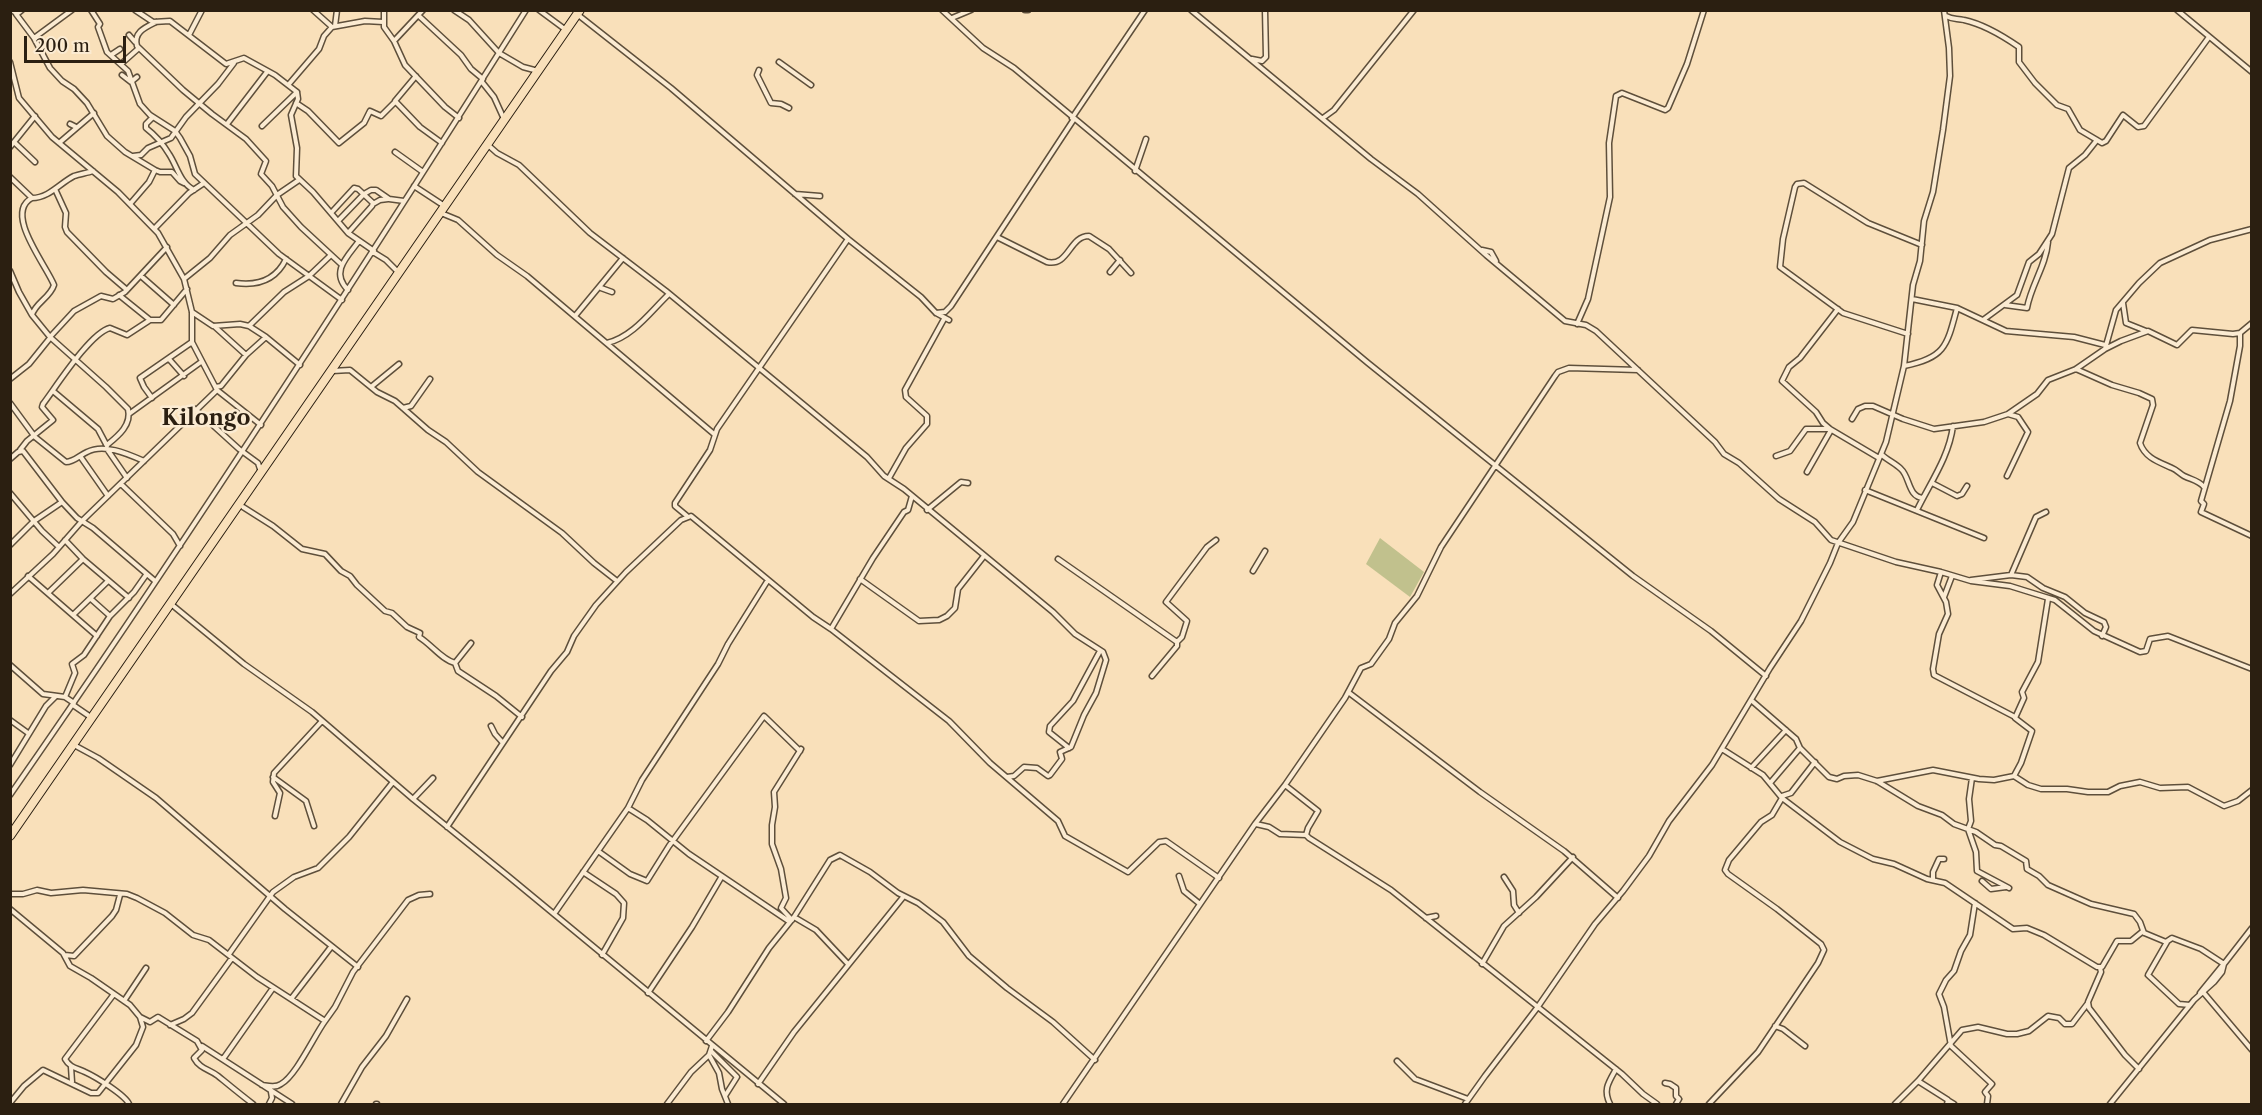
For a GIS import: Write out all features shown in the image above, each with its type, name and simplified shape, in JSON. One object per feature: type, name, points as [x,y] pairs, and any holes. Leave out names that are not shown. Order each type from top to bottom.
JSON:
[{"type":"highway","points":[[10,836],[578,12]]},
{"type":"street","points":[[22,10],[13,12],[34,38],[51,68],[62,81],[81,96],[94,112],[107,136],[154,170],[172,172],[180,181],[194,190]]},
{"type":"street","points":[[34,38],[72,10]]},
{"type":"street","points":[[91,10],[100,24],[98,27],[107,52],[128,71],[140,104],[153,117],[175,131],[186,146],[195,174],[286,259],[342,300]]},
{"type":"street","points":[[135,10],[157,22]]},
{"type":"street","points":[[189,35],[202,10]]},
{"type":"street","points":[[313,10],[333,26],[348,26],[365,21],[383,22]]},
{"type":"street","points":[[289,84],[319,49],[325,34],[333,26],[337,10]]},
{"type":"street","points":[[384,10],[383,22],[405,65],[445,107],[459,118]]},
{"type":"street","points":[[394,41],[423,10]]},
{"type":"street","points":[[454,10],[469,21],[500,53],[523,67],[538,71]]},
{"type":"street","points":[[10,795],[261,425],[374,252],[526,10]]},
{"type":"street","points":[[539,10],[567,30]]},
{"type":"street","points":[[942,10],[983,48],[1014,69],[1368,363],[1633,576],[1711,631],[1766,676]]},
{"type":"street","points":[[951,19],[971,10]]},
{"type":"street","points":[[936,314],[947,310],[1145,10]]},
{"type":"street","points":[[1191,10],[1380,166],[1418,194],[1497,265],[1565,321],[1596,331],[1709,437],[1724,454],[1739,463],[1779,499],[1815,522],[1832,540],[1896,562],[1970,581],[2010,586],[2058,602],[2102,636],[2142,653],[2146,650],[2150,639],[2168,636],[2252,669]]},
{"type":"street","points":[[1265,10],[1267,72]]},
{"type":"street","points":[[1322,118],[1334,110],[1414,10]]},
{"type":"street","points":[[1577,324],[1588,298],[1610,197],[1609,143],[1616,95],[1622,93],[1660,109],[1668,108],[1687,64],[1704,10]]},
{"type":"street","points":[[2177,10],[2252,72]]},
{"type":"street","points":[[578,12],[848,239],[921,297],[936,314],[946,319],[905,390],[906,397],[927,416],[927,424],[906,448],[889,478]]},
{"type":"street","points":[[1945,13],[1954,20],[1962,19],[1976,24],[2019,47],[2019,62],[2036,83],[2057,105],[2068,109],[2080,130],[2105,142],[2122,115],[2138,126],[2144,126],[2209,38]]},
{"type":"street","points":[[1465,1104],[1537,1008],[1594,924],[1618,898],[1649,856],[1669,821],[1722,749],[1813,599],[1838,543],[1853,522],[1880,456],[1893,415],[1904,366],[1924,221],[1933,192],[1950,76],[1945,13]]},
{"type":"street","points":[[419,16],[461,55],[482,80],[494,97],[499,112],[505,120]]},
{"type":"street","points":[[135,43],[140,31],[157,22],[168,21],[226,64],[234,63]]},
{"type":"street","points":[[129,35],[200,104],[246,139],[266,161],[261,174],[283,207],[341,264]]},
{"type":"street","points":[[122,64],[140,48]]},
{"type":"street","points":[[111,55],[120,49]]},
{"type":"street","points":[[1249,58],[1262,61],[1266,57]]},
{"type":"street","points":[[133,156],[141,155],[148,147],[171,138],[234,63],[244,58],[289,84],[297,92],[299,97],[291,116],[297,148],[295,173],[299,180],[313,192],[348,233],[386,260],[399,273]]},
{"type":"street","points":[[10,62],[18,96],[35,116],[59,143],[155,228],[184,279],[192,312],[192,342],[201,362],[216,388],[261,425]]},
{"type":"street","points":[[779,62],[811,85]]},
{"type":"street","points":[[759,70],[758,81],[771,103],[789,108]]},
{"type":"street","points":[[227,124],[267,72]]},
{"type":"street","points":[[122,75],[131,82]]},
{"type":"street","points":[[10,79],[15,76]]},
{"type":"street","points":[[296,103],[308,111],[339,143],[364,123],[370,111],[381,116],[416,76]]},
{"type":"street","points":[[131,82],[137,77]]},
{"type":"street","points":[[262,126],[297,92]]},
{"type":"street","points":[[395,102],[420,128],[441,143]]},
{"type":"street","points":[[59,143],[94,112]]},
{"type":"street","points":[[35,116],[12,144],[35,162]]},
{"type":"street","points":[[153,117],[145,126],[169,154],[184,183]]},
{"type":"street","points":[[70,124],[76,128]]},
{"type":"street","points":[[1135,171],[1146,139]]},
{"type":"street","points":[[1983,320],[2017,295],[2029,262],[2039,254],[2048,241],[2059,213],[2069,168],[2097,140]]},
{"type":"street","points":[[487,145],[519,165],[590,233],[669,294],[867,457],[880,472],[1053,612],[1075,634],[1103,652],[1106,660],[1096,693],[1069,748],[1060,752],[1062,759],[1048,776],[1037,768],[1024,767],[1014,776],[1007,777]]},
{"type":"street","points":[[395,152],[423,172]]},
{"type":"street","points":[[130,204],[149,182],[154,170]]},
{"type":"street","points":[[32,315],[34,309],[51,292],[54,285],[22,224],[24,206],[33,198],[41,198],[76,176],[93,171]]},
{"type":"street","points":[[10,177],[33,198]]},
{"type":"street","points":[[184,279],[210,258],[230,235],[258,215],[277,195],[299,180]]},
{"type":"street","points":[[1908,334],[1847,315],[1788,274],[1779,265],[1782,239],[1797,184],[1800,182],[1879,228],[1922,244]]},
{"type":"street","points":[[155,228],[204,183]]},
{"type":"street","points":[[414,186],[458,220],[497,255],[527,276],[714,434]]},
{"type":"street","points":[[331,213],[354,188],[374,204]]},
{"type":"street","points":[[54,189],[66,213],[67,232],[106,272],[128,290]]},
{"type":"street","points":[[338,221],[364,194],[376,190],[389,199]]},
{"type":"street","points":[[795,194],[820,196]]},
{"type":"street","points":[[348,233],[380,200],[404,201]]},
{"type":"street","points":[[2105,347],[2113,316],[2123,302],[2160,263],[2210,240],[2252,229]]},
{"type":"street","points":[[997,237],[1054,264],[1062,260],[1079,239],[1086,235],[1101,243],[1131,273]]},
{"type":"street","points":[[848,239],[714,434],[710,450],[675,506],[687,517],[696,519],[813,617],[934,709],[1058,821],[1065,836],[1123,870],[1131,870],[1163,840],[1218,878]]},
{"type":"street","points":[[348,290],[342,284],[339,275],[341,264],[358,241]]},
{"type":"street","points":[[2005,305],[2027,308],[2047,255],[2048,241]]},
{"type":"street","points":[[10,379],[29,364],[74,312],[101,296],[113,299],[128,290],[167,248]]},
{"type":"street","points":[[249,326],[284,292],[309,276],[331,255]]},
{"type":"street","points":[[575,316],[623,258]]},
{"type":"street","points":[[236,283],[262,283],[271,278],[286,259]]},
{"type":"street","points":[[1110,272],[1120,260]]},
{"type":"street","points":[[10,271],[18,292],[50,338],[126,407],[129,414],[127,424],[108,448]]},
{"type":"street","points":[[141,276],[174,305]]},
{"type":"street","points":[[600,288],[612,291]]},
{"type":"street","points":[[119,296],[150,320],[157,321],[163,318],[187,289]]},
{"type":"street","points":[[607,343],[619,340],[634,329],[669,294]]},
{"type":"street","points":[[1912,299],[1957,308],[2012,333],[2074,338],[2105,347]]},
{"type":"street","points":[[2123,302],[2126,323],[2177,345],[2195,329],[2233,334],[2240,333],[2252,323]]},
{"type":"street","points":[[1904,366],[1929,360],[1935,356],[1950,339],[1957,308]]},
{"type":"street","points":[[1838,309],[1800,358],[1789,367],[1782,381],[1816,412],[1823,423],[1902,471],[1914,494],[1924,498]]},
{"type":"street","points":[[192,312],[213,326],[246,355]]},
{"type":"street","points":[[10,459],[27,441],[35,437],[53,420],[42,406],[75,361],[106,329],[110,328],[127,335],[150,320]]},
{"type":"street","points":[[213,326],[240,324],[249,326],[300,365]]},
{"type":"street","points":[[1852,419],[1856,411],[1865,406],[1877,407],[1929,428],[1941,429],[1984,422],[2008,414],[2037,394],[2048,380],[2076,369],[2105,347],[2148,332]]},
{"type":"street","points":[[2240,333],[2230,401],[2201,500],[2204,504],[2202,514],[2252,536]]},
{"type":"street","points":[[10,594],[216,388],[221,386],[246,355],[266,337]]},
{"type":"street","points":[[152,398],[140,378],[192,342]]},
{"type":"street","points":[[169,359],[184,376]]},
{"type":"street","points":[[129,414],[201,362]]},
{"type":"street","points":[[371,387],[399,364]]},
{"type":"street","points":[[1063,1104],[1348,693],[1361,668],[1371,664],[1389,639],[1395,623],[1417,597],[1441,547],[1558,372],[1569,368],[1638,370]]},
{"type":"street","points":[[2076,369],[2152,399],[2140,443],[2142,449],[2157,462],[2198,480],[2205,488]]},
{"type":"street","points":[[332,371],[350,370],[379,393],[392,399],[428,430],[446,442],[478,472],[562,533],[617,581]]},
{"type":"street","points":[[402,408],[411,406],[430,379]]},
{"type":"street","points":[[53,391],[98,429],[128,478]]},
{"type":"street","points":[[10,403],[35,437],[66,462],[92,450],[108,448],[144,461]]},
{"type":"street","points":[[195,409],[258,463],[261,472]]},
{"type":"street","points":[[2007,476],[2028,432],[2018,417],[2008,414]]},
{"type":"street","points":[[1917,510],[1944,459],[1953,426]]},
{"type":"street","points":[[1776,456],[1790,451],[1806,429],[1831,429]]},
{"type":"street","points":[[1807,472],[1831,429]]},
{"type":"street","points":[[20,450],[25,453],[62,502],[155,581]]},
{"type":"street","points":[[80,456],[108,496]]},
{"type":"street","points":[[927,510],[961,482],[968,483]]},
{"type":"street","points":[[1932,483],[1957,496],[1962,495],[1967,486]]},
{"type":"street","points":[[121,484],[173,534],[180,546]]},
{"type":"street","points":[[1865,490],[1984,538]]},
{"type":"street","points":[[10,493],[59,547]]},
{"type":"street","points":[[831,629],[884,541],[908,510],[912,496]]},
{"type":"street","points":[[10,545],[34,521],[62,502]]},
{"type":"street","points":[[243,507],[249,509],[302,549],[325,554],[385,611],[392,613],[407,627],[420,633],[419,637],[455,663],[458,671],[496,696],[522,717]]},
{"type":"street","points":[[2011,575],[2036,517],[2046,512]]},
{"type":"street","points":[[447,827],[475,789],[551,671],[567,652],[574,636],[596,605],[660,538],[687,517]]},
{"type":"street","points":[[64,540],[129,598]]},
{"type":"street","points":[[1152,676],[1177,646],[1176,642],[1182,637],[1186,621],[1166,602],[1207,547],[1216,540]]},
{"type":"street","points":[[1253,571],[1265,551]]},
{"type":"street","points":[[860,579],[919,621],[936,620],[947,616],[955,608],[958,589],[984,556]]},
{"type":"street","points":[[48,593],[83,559]]},
{"type":"street","points":[[1058,560],[1176,642]]},
{"type":"street","points":[[1941,572],[1937,585],[1944,597],[1948,614],[1939,634],[1934,675],[2015,717],[2015,720],[2032,731],[2014,776]]},
{"type":"street","points":[[65,697],[75,673],[72,664],[84,655],[110,616],[129,598],[146,575]]},
{"type":"street","points":[[1970,581],[1976,578],[2011,575],[2027,577],[2043,588],[2065,597],[2085,613],[2102,621],[2106,627],[2102,636]]},
{"type":"street","points":[[28,576],[96,636]]},
{"type":"street","points":[[1944,597],[1952,576]]},
{"type":"street","points":[[554,914],[628,808],[642,780],[718,664],[768,580]]},
{"type":"street","points":[[73,615],[108,581]]},
{"type":"street","points":[[91,600],[110,616]]},
{"type":"street","points":[[2015,717],[2024,699],[2022,692],[2038,662],[2048,600]]},
{"type":"street","points":[[171,604],[244,664],[322,721],[393,783],[706,1041],[728,1104]]},
{"type":"street","points":[[455,663],[471,643]]},
{"type":"street","points":[[1069,748],[1049,732],[1050,726],[1072,701],[1100,651]]},
{"type":"street","points":[[10,665],[43,694],[48,697],[65,697],[92,719]]},
{"type":"street","points":[[1348,693],[1573,858],[1618,898]]},
{"type":"street","points":[[10,765],[46,706],[56,696]]},
{"type":"street","points":[[1751,700],[1796,739],[1800,748],[1833,779],[1858,775],[1877,782],[1918,806],[1942,815],[1955,825],[1968,829],[2026,861],[2026,868],[2048,885],[2092,904],[2134,914],[2144,933]]},
{"type":"street","points":[[598,851],[644,881],[649,878],[672,841],[764,716],[800,750],[774,792],[775,807],[772,825],[772,844],[781,869],[786,898],[781,908],[792,920]]},
{"type":"street","points":[[10,720],[28,733]]},
{"type":"street","points":[[275,816],[280,794],[273,777],[279,765],[322,721]]},
{"type":"street","points":[[491,726],[495,735],[503,743]]},
{"type":"street","points":[[1751,768],[1786,730]]},
{"type":"street","points":[[74,745],[98,758],[156,798],[285,909],[358,967]]},
{"type":"street","points":[[1771,782],[1800,748]]},
{"type":"street","points":[[1722,749],[1771,782],[1782,797],[1842,844],[1873,859],[1945,883],[2013,929],[2027,928],[2044,935],[2100,968]]},
{"type":"street","points":[[1709,1104],[1758,1052],[1818,964],[1824,949],[1821,944],[1778,909],[1728,874],[1725,867],[1761,822],[1772,815],[1782,797],[1791,793],[1815,762]]},
{"type":"street","points":[[1877,782],[1933,770],[1994,780],[2014,776],[2027,785],[2041,789],[2088,792],[2108,792],[2120,786],[2140,782],[2160,788],[2188,787],[2224,806],[2238,801],[2252,790]]},
{"type":"street","points":[[273,777],[306,801],[314,826]]},
{"type":"street","points":[[413,799],[433,778]]},
{"type":"street","points":[[1972,778],[1969,799],[1971,820],[1968,829],[1976,852],[1977,871],[2008,888],[1991,889],[1982,881]]},
{"type":"street","points":[[170,1025],[192,1013],[278,887],[294,877],[318,868],[349,837],[393,783]]},
{"type":"street","points":[[1285,785],[1318,811],[1306,835]]},
{"type":"street","points":[[628,808],[722,876],[792,920],[816,930],[848,964]]},
{"type":"street","points":[[1255,824],[1269,827],[1280,834],[1306,835],[1391,890],[1657,1104]]},
{"type":"street","points":[[706,1041],[728,1012],[769,948],[792,920],[830,860],[837,855],[870,872],[943,922],[969,956],[1053,1022],[1095,1060]]},
{"type":"street","points":[[1482,964],[1504,926],[1573,858]]},
{"type":"street","points":[[1933,880],[1933,872],[1939,859],[1944,859]]},
{"type":"street","points":[[583,872],[616,894],[624,903],[623,918],[602,955]]},
{"type":"street","points":[[648,993],[687,935],[722,876]]},
{"type":"street","points":[[1179,876],[1184,891],[1200,904]]},
{"type":"street","points":[[1504,877],[1513,891],[1514,905],[1519,913]]},
{"type":"street","points":[[10,894],[23,894],[37,890],[51,893],[83,890],[137,898],[179,922],[193,935],[207,939],[273,988],[325,1021]]},
{"type":"street","points":[[262,1085],[278,1086],[285,1081],[335,1007],[353,972],[372,945],[408,900],[429,894]]},
{"type":"street","points":[[10,909],[71,958],[112,916],[120,895]]},
{"type":"street","points":[[758,1084],[794,1032],[904,896]]},
{"type":"street","points":[[1975,903],[1970,935],[1954,971],[1939,994],[1955,1051],[1991,1083],[1985,1092],[1988,1096],[1987,1104]]},
{"type":"street","points":[[1426,918],[1436,916]]},
{"type":"street","points":[[2110,1104],[2202,993],[2251,929]]},
{"type":"street","points":[[1895,1104],[1918,1081],[1960,1031],[1968,1028],[2017,1034],[2029,1031],[2042,1019],[2051,1016],[2059,1018],[2065,1024],[2072,1024],[2088,1003],[2101,973],[2100,968],[2117,941],[2131,941],[2139,933],[2144,933],[2167,942]]},
{"type":"street","points":[[2190,1005],[2179,1004],[2148,975],[2167,942],[2172,938],[2196,947],[2224,964]]},
{"type":"street","points":[[291,999],[331,946]]},
{"type":"street","points":[[65,955],[70,966],[86,974],[124,1001],[140,1017],[150,1022],[158,1017],[292,1104]]},
{"type":"street","points":[[124,1001],[146,968]]},
{"type":"street","points":[[223,1059],[273,988]]},
{"type":"street","points":[[2202,993],[2252,1050]]},
{"type":"street","points":[[114,994],[65,1056],[70,1066],[85,1072],[127,1100],[129,1104]]},
{"type":"street","points":[[343,1104],[362,1067],[386,1036],[407,999]]},
{"type":"street","points":[[2088,1003],[2090,1010],[2113,1041],[2139,1069]]},
{"type":"street","points":[[10,1103],[24,1086],[43,1070],[95,1094],[105,1085],[136,1045],[143,1027],[140,1017]]},
{"type":"street","points":[[1775,1026],[1783,1029],[1804,1046]]},
{"type":"street","points":[[201,1045],[201,1053],[195,1061],[203,1069],[216,1074],[253,1104]]},
{"type":"street","points":[[710,1050],[784,1104]]},
{"type":"street","points":[[710,1050],[737,1077],[725,1096]]},
{"type":"street","points":[[667,1104],[710,1050]]},
{"type":"street","points":[[1397,1061],[1415,1079],[1468,1100]]},
{"type":"street","points":[[70,1066],[72,1082]]},
{"type":"street","points":[[1610,1104],[1605,1094],[1606,1086],[1616,1069]]},
{"type":"street","points":[[1918,1081],[1948,1103],[1954,1104]]},
{"type":"street","points":[[1665,1083],[1676,1088],[1676,1096],[1679,1099],[1676,1104]]},
{"type":"street","points":[[269,1104],[272,1098],[271,1092]]},
{"type":"street","points":[[264,1104],[272,1098]]},
{"type":"green space","points":[[1380,538],[1424,572],[1410,597],[1366,564]]},
{"type":"district","name":"Kilongo","points":[[206,419]]}]
